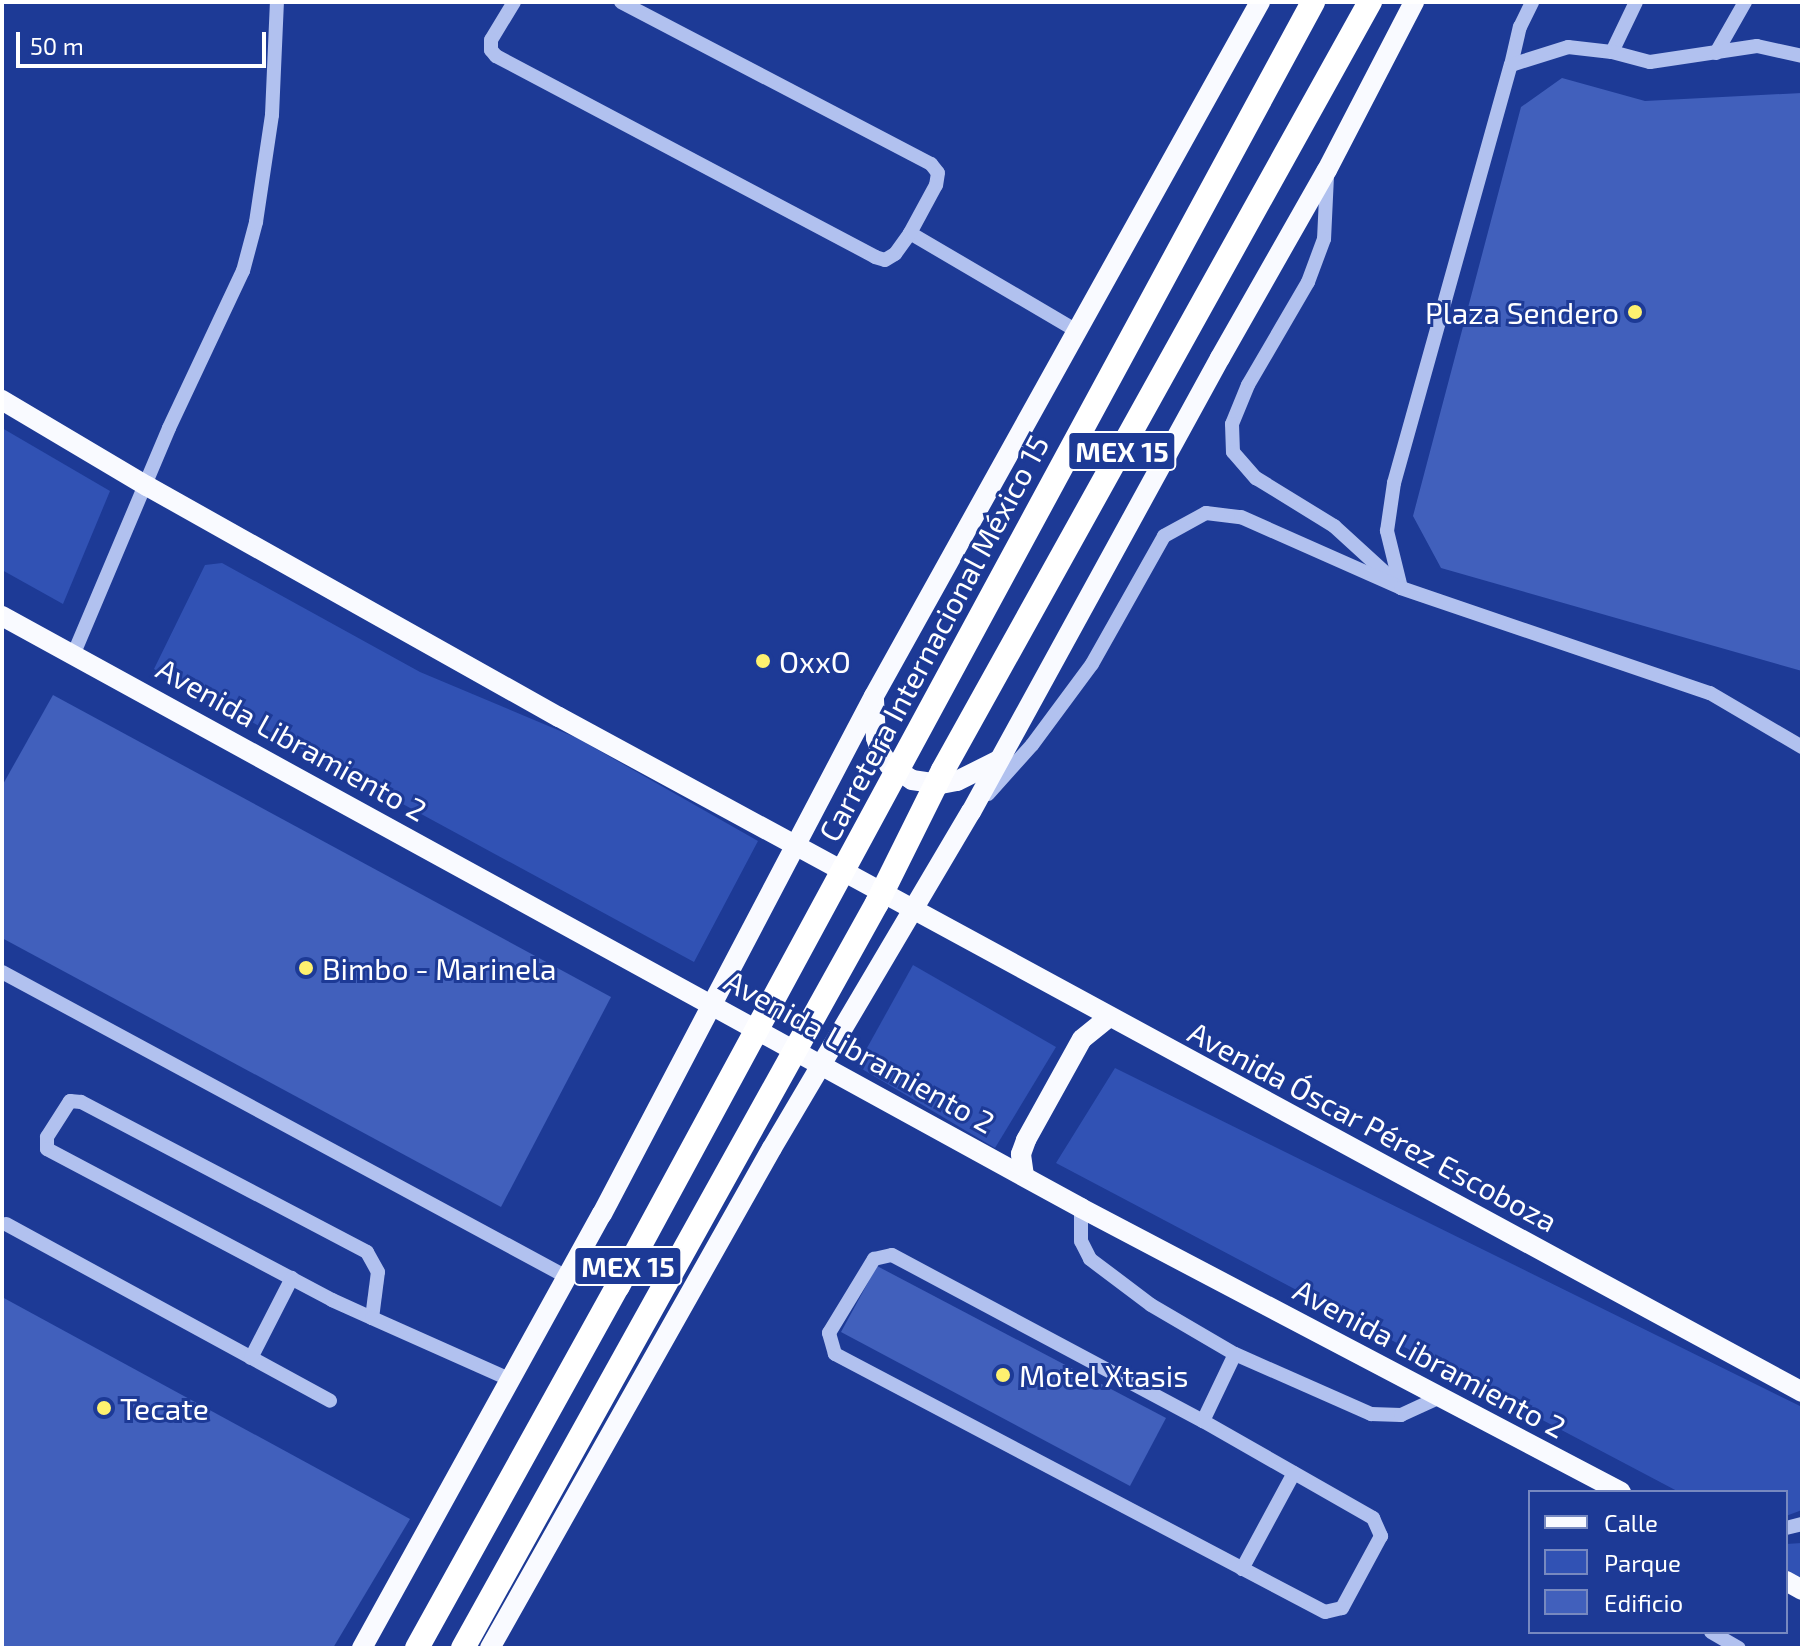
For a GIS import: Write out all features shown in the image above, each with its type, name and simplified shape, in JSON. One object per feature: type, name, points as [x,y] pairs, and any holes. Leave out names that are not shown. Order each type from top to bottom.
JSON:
[{"type":"highway","name":"Carretera Internacional México 15","points":[[417,1648],[837,882],[1313,2]]},
{"type":"highway","name":"MEX 15","points":[[463,1648],[877,903],[943,770],[1370,2]]},
{"type":"main road","points":[[362,1648],[714,1005],[874,696],[1260,2]]},
{"type":"main road","points":[[490,1648],[633,1391],[916,910],[1327,170],[1414,2]]},
{"type":"main road","points":[[2,400],[147,486],[559,717],[916,910]]},
{"type":"main road","name":"Avenida Libramiento 2","points":[[2,616],[1081,1208],[1617,1490]]},
{"type":"main road","points":[[874,696],[876,738],[881,753],[889,765],[912,780],[941,784],[957,781],[999,760]]},
{"type":"main road","name":"Avenida Óscar Pérez Escoboza","points":[[916,910],[1108,1018],[1802,1392]]},
{"type":"main road","points":[[1024,1176],[1021,1154],[1026,1140],[1082,1039],[1108,1018]]},
{"type":"street","points":[[74,653],[186,389],[243,271],[256,222],[272,115],[277,2]]},
{"type":"street","points":[[514,2],[491,40],[491,50],[496,56],[875,257],[885,260],[895,254],[936,185],[938,173],[931,164],[621,2]]},
{"type":"street","points":[[1401,588],[1387,531],[1394,483],[1520,27],[1532,2]]},
{"type":"street","points":[[1612,52],[1636,2]]},
{"type":"street","points":[[1716,53],[1745,2]]},
{"type":"street","points":[[1511,65],[1568,47],[1612,52],[1650,62],[1757,46],[1802,56]]},
{"type":"street","points":[[1327,170],[1324,239],[1308,282],[1248,385],[1232,424],[1233,452],[1256,478],[1334,526],[1401,588]]},
{"type":"street","points":[[910,233],[1077,331]]},
{"type":"street","points":[[971,812],[1032,745],[1092,664],[1164,536],[1206,513],[1241,517],[1401,588],[1710,693],[1802,747]]},
{"type":"street","points":[[2,972],[565,1276]]},
{"type":"street","points":[[372,1318],[378,1272],[367,1252],[81,1102],[70,1101],[47,1137],[47,1149],[292,1278],[372,1318],[509,1379]]},
{"type":"street","points":[[1081,1208],[1081,1241],[1090,1259],[1151,1305],[1235,1354],[1371,1414],[1401,1415],[1438,1398]]},
{"type":"street","points":[[6,1224],[330,1401]]},
{"type":"street","points":[[892,1255],[1294,1473],[1373,1518],[1381,1536],[1342,1608],[1325,1612],[835,1354],[829,1333],[874,1259],[892,1255]]},
{"type":"street","points":[[251,1358],[292,1278]]},
{"type":"street","points":[[1203,1421],[1235,1354]]},
{"type":"street","points":[[1242,1569],[1294,1473]]},
{"type":"street","points":[[1714,1634],[1739,1648]]},
{"type":"green space","points":[[2,428],[110,491],[63,604],[2,570]]},
{"type":"green space","points":[[222,563],[420,672],[577,738],[758,841],[694,962],[154,669],[205,565]]},
{"type":"green space","points":[[913,965],[1056,1047],[995,1148],[857,1066]]},
{"type":"green space","points":[[1115,1068],[1802,1407],[1802,1510],[1788,1515],[1788,1490],[1675,1490],[1056,1163]]},
{"type":"green space","points":[[1802,1543],[1802,1579],[1788,1572],[1788,1544]]},
{"type":"building","name":"Plaza Sendero","points":[[1562,78],[1645,101],[1802,93],[1802,671],[1441,568],[1413,516],[1521,107]]},
{"type":"building","name":"Bimbo - Marinela","points":[[53,695],[611,997],[501,1207],[2,938],[2,786]]},
{"type":"building","name":"Motel Xtasis","points":[[877,1266],[1166,1418],[1130,1486],[841,1332]]},
{"type":"building","name":"Tecate","points":[[2,1297],[410,1519],[333,1648],[2,1648]]},
{"type":"place","name":"Plaza Sendero","points":[[1635,312]]},
{"type":"place","name":"OxxO","points":[[763,661]]},
{"type":"place","name":"Bimbo - Marinela","points":[[306,968]]},
{"type":"place","name":"Motel Xtasis","points":[[1003,1375]]},
{"type":"place","name":"Tecate","points":[[104,1408]]}]
